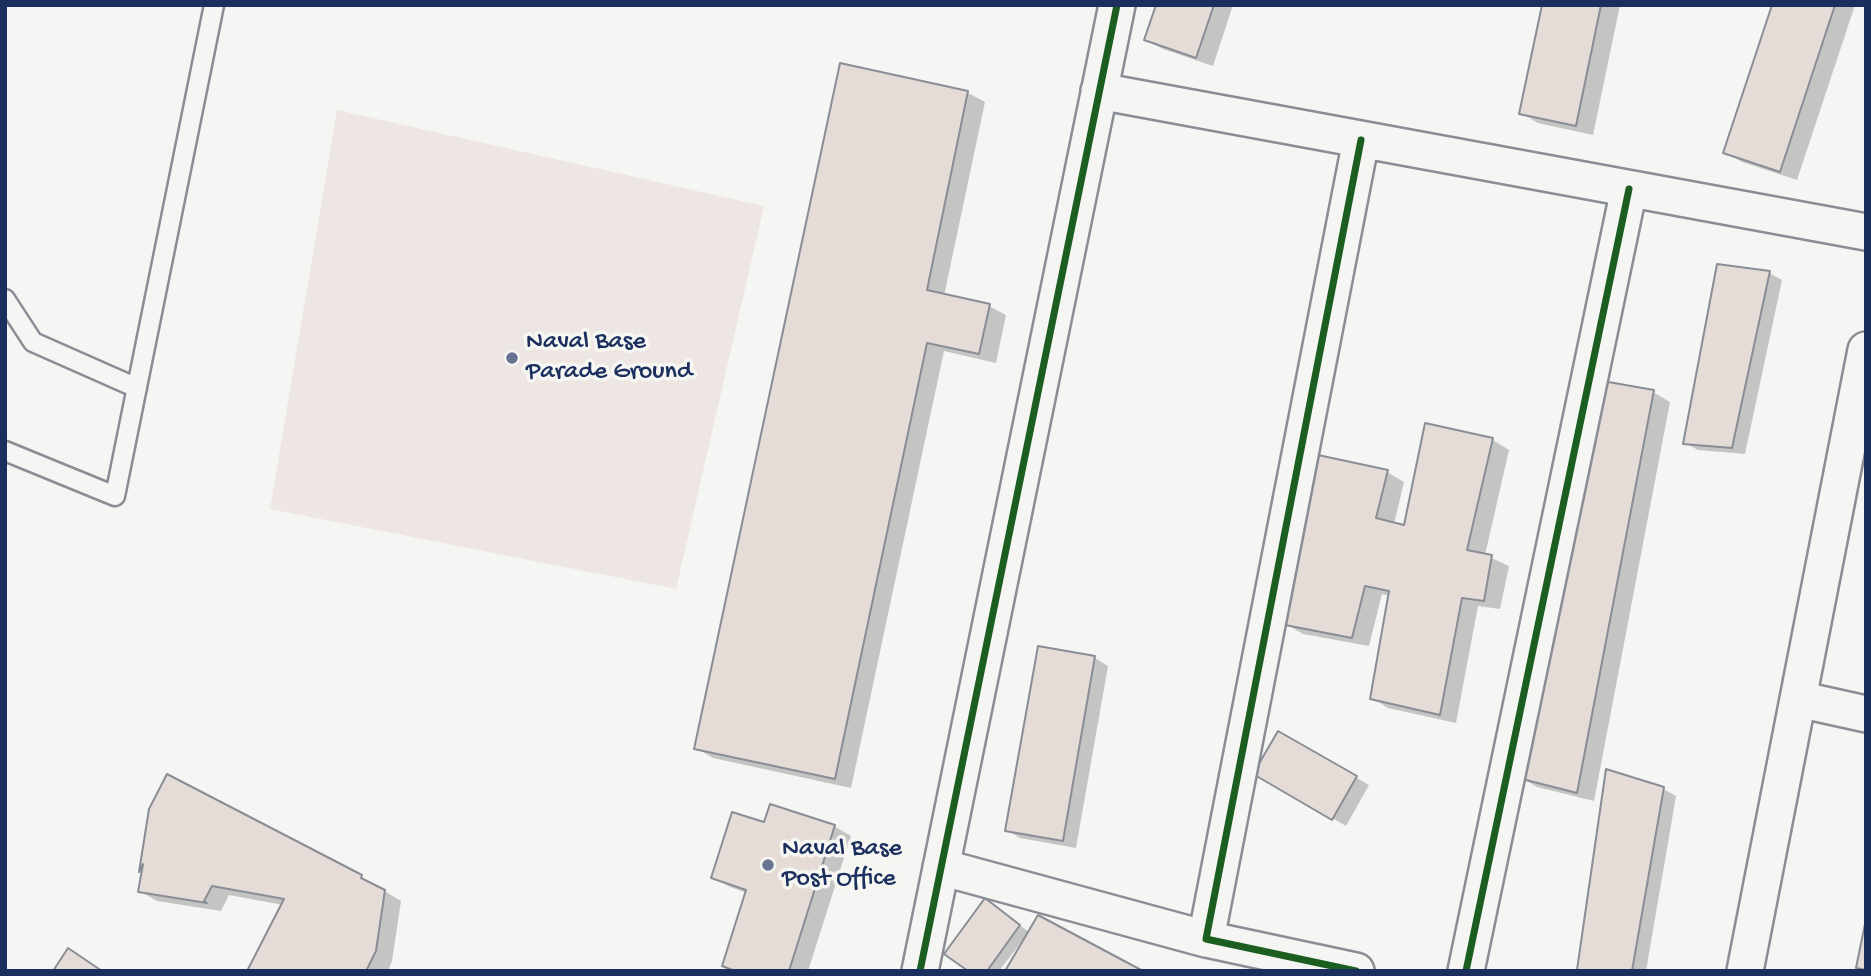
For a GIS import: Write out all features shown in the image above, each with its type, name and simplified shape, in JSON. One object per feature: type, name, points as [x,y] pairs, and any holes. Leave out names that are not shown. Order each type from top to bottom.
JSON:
[{"type":"street","points":[[920,971],[1117,5]]},
{"type":"street","points":[[1099,91],[1866,232]]},
{"type":"street","points":[[1206,939],[1361,140]]},
{"type":"street","points":[[1466,971],[1629,189]]},
{"type":"street","points":[[1745,971],[1866,350]]},
{"type":"street","points":[[1798,699],[1866,714]]},
{"type":"street","points":[[941,867],[1206,939],[1356,971]]},
{"type":"lane","points":[[5,451],[116,496],[214,5]]},
{"type":"lane","points":[[5,299],[33,342],[137,388]]},
{"type":"shaded area","name":"Naval Base Parade Ground","points":[[337,110],[764,206],[676,589],[270,509]]},
{"type":"building","points":[[1156,5],[1214,5],[1196,58],[1144,40]]},
{"type":"building","points":[[1542,5],[1601,5],[1576,126],[1519,114]]},
{"type":"building","points":[[1772,5],[1835,5],[1780,172],[1723,153]]},
{"type":"building","points":[[840,63],[968,91],[927,290],[990,304],[979,354],[927,343],[835,779],[694,749]]},
{"type":"building","points":[[1717,264],[1770,271],[1732,448],[1683,444]]},
{"type":"building","points":[[1597,380],[1654,390],[1577,793],[1518,778]]},
{"type":"building","points":[[1425,423],[1493,438],[1467,550],[1492,555],[1484,601],[1462,598],[1440,715],[1370,699],[1389,591],[1365,586],[1352,638],[1285,625],[1318,455],[1388,470],[1376,518],[1404,525]]},
{"type":"building","points":[[1038,646],[1095,656],[1063,841],[1005,831]]},
{"type":"building","points":[[1278,731],[1357,776],[1332,820],[1253,774]]},
{"type":"building","points":[[1606,769],[1664,787],[1632,971],[1577,970]]},
{"type":"building","points":[[167,774],[362,875],[361,878],[385,890],[376,951],[366,971],[247,971],[284,899],[212,886],[204,901],[207,903],[138,892],[149,809]]},
{"type":"building","points":[[770,804],[835,825],[789,971],[735,971],[722,966],[746,890],[711,878],[732,812],[764,822]]},
{"type":"building","points":[[985,898],[1020,925],[987,971],[968,971],[944,954]]},
{"type":"building","points":[[1038,915],[1143,971],[1005,971]]},
{"type":"building","points":[[1866,919],[1866,970],[1856,968]]},
{"type":"building","points":[[68,948],[102,971],[53,971]]},
{"type":"cycle path","points":[[920,971],[1117,5]]},
{"type":"cycle path","points":[[1356,971],[1206,939],[1361,140]]},
{"type":"cycle path","points":[[1466,971],[1629,189]]},
{"type":"place","name":"Naval Base Parade Ground","points":[[512,358]]},
{"type":"place","name":"Naval Base Post Office","points":[[768,865]]}]
